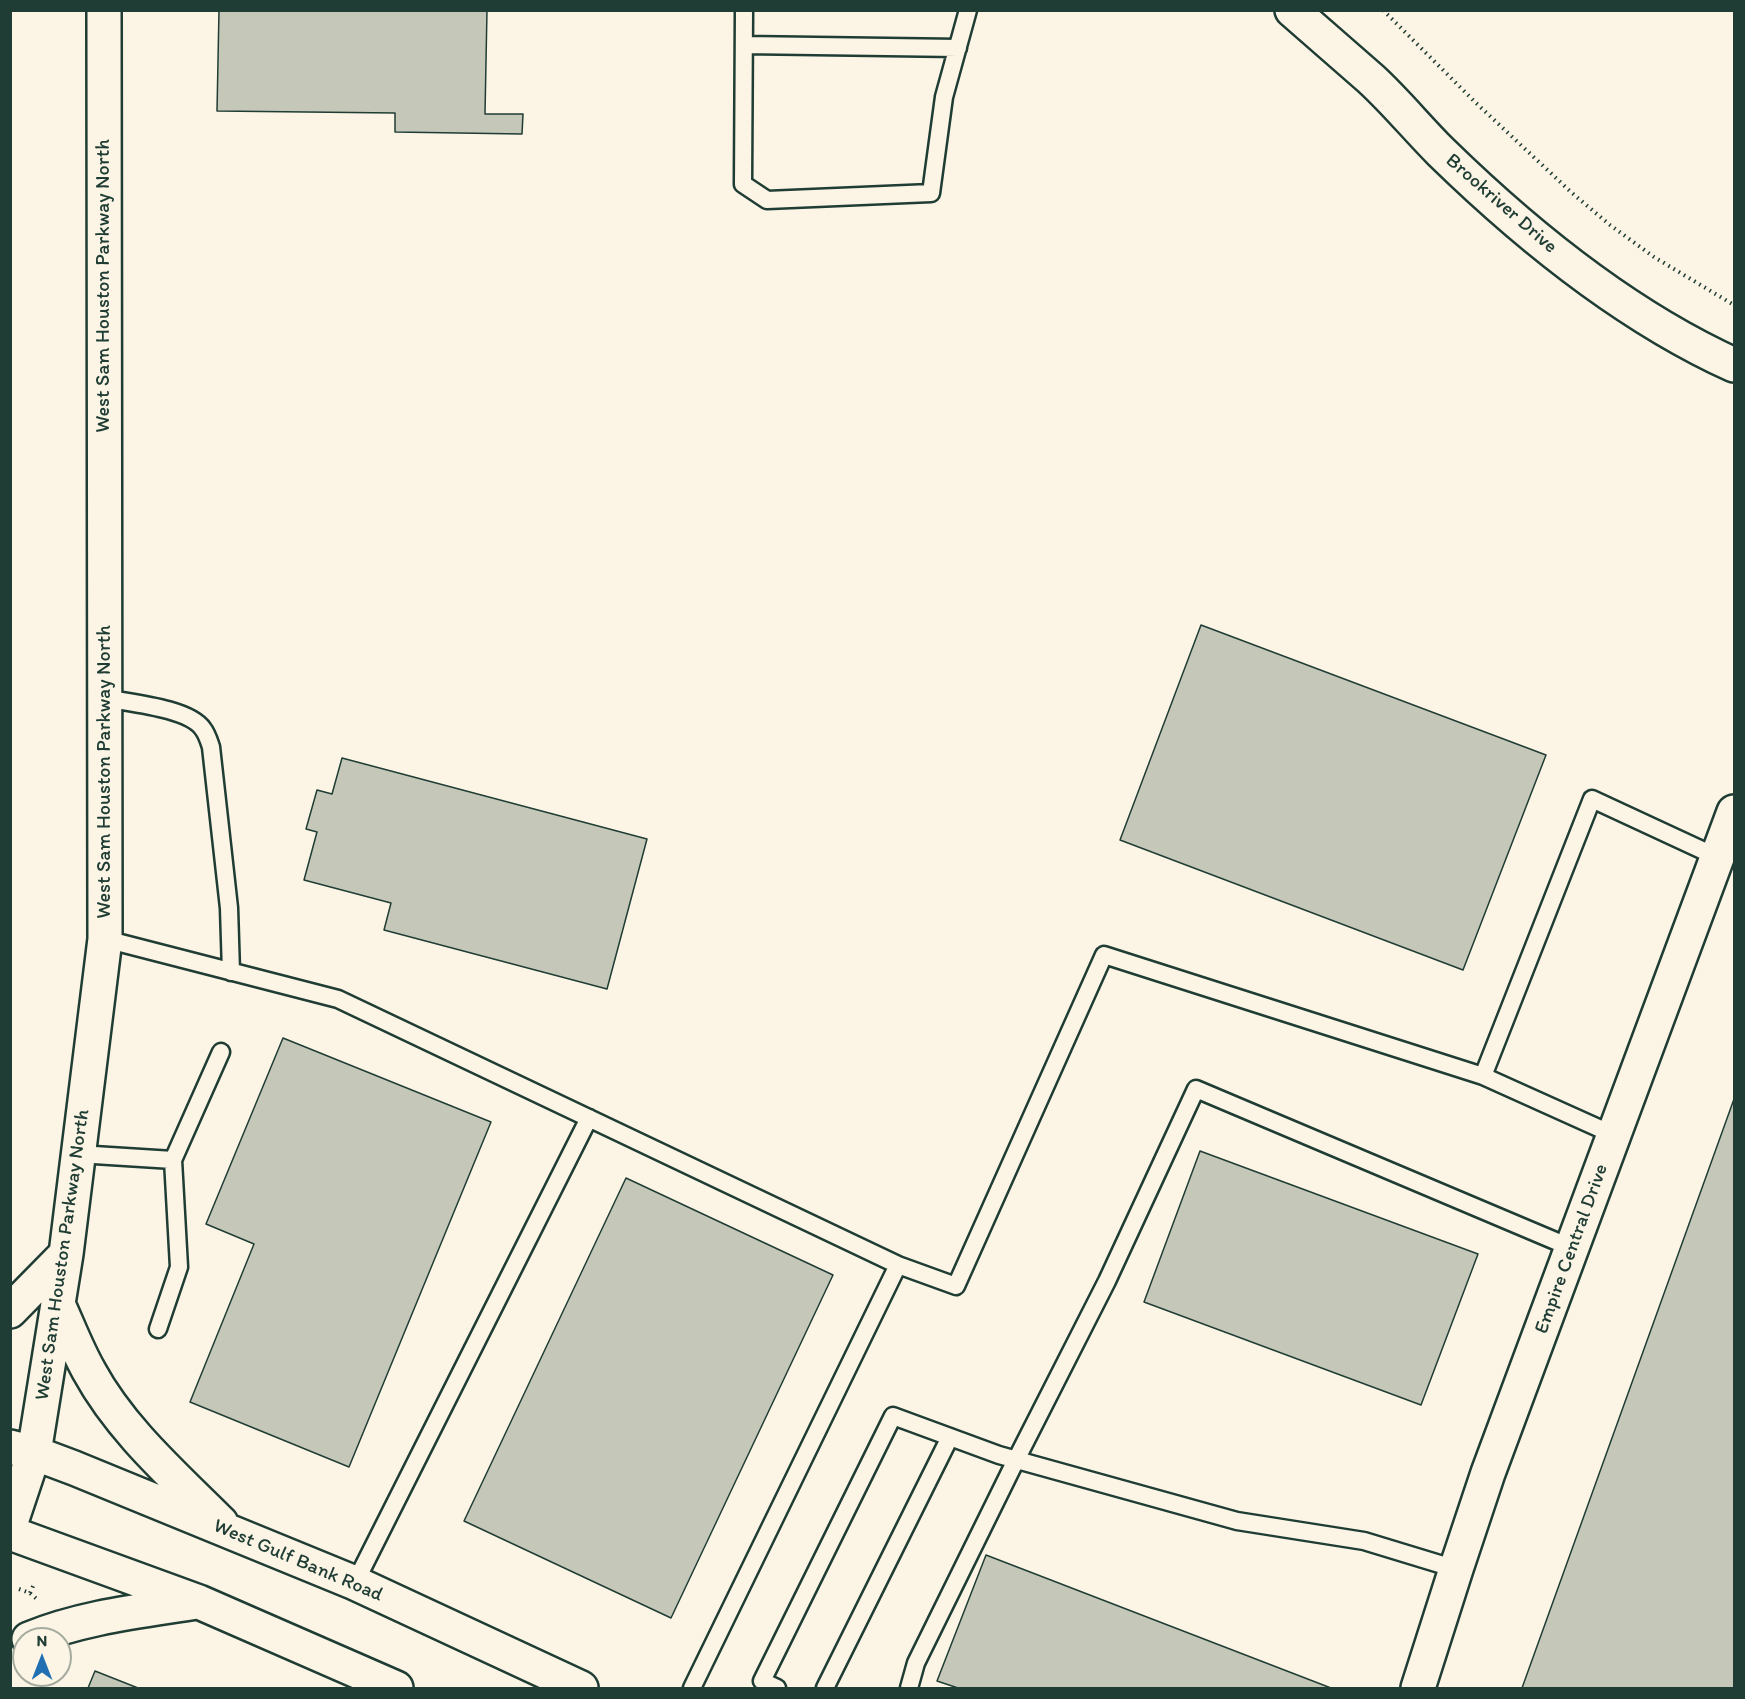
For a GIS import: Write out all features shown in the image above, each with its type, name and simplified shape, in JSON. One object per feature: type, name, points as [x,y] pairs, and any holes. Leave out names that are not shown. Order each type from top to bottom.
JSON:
[{"type":"main road","name":"West Sam Houston Parkway North","points":[[10,1525],[22,1450],[58,1304],[105,939],[104,10]]},
{"type":"main road","name":"Brookriver Drive","points":[[1292,10],[1373,81],[1441,152],[1524,228],[1647,319],[1734,365]]},
{"type":"main road","name":"Empire Central Drive","points":[[1418,1689],[1488,1473],[1717,857],[1734,817]]},
{"type":"main road","points":[[10,1311],[66,1254]]},
{"type":"main road","points":[[58,1304],[89,1371],[110,1405],[142,1444],[231,1532]]},
{"type":"main road","name":"West Gulf Bank Road","points":[[22,1450],[355,1583],[581,1689]]},
{"type":"main road","points":[[10,1533],[199,1602],[396,1689]]},
{"type":"main road","points":[[62,1627],[85,1621],[199,1602]]},
{"type":"lane","points":[[744,10],[743,184],[767,200],[931,193],[944,97],[968,10]]},
{"type":"lane","points":[[744,45],[958,48]]},
{"type":"lane","points":[[105,698],[161,708],[180,714],[202,728],[211,747],[229,908],[231,972]]},
{"type":"lane","points":[[1483,1076],[1592,798],[1717,857]]},
{"type":"lane","points":[[105,939],[338,999],[898,1265],[956,1286],[1104,955],[1483,1076],[1614,1135]]},
{"type":"lane","points":[[158,1329],[179,1267],[173,1160],[221,1052]]},
{"type":"lane","points":[[909,1689],[916,1663],[1107,1281],[1196,1089],[1572,1248]]},
{"type":"lane","points":[[355,1583],[589,1118]]},
{"type":"lane","points":[[78,1154],[173,1160]]},
{"type":"lane","points":[[692,1689],[898,1265]]},
{"type":"lane","points":[[777,1689],[762,1681],[893,1416],[999,1455],[1237,1521],[1365,1541],[1456,1569]]},
{"type":"lane","points":[[825,1689],[950,1437]]},
{"type":"path","points":[[1383,10],[1475,102],[1572,193],[1610,225],[1654,257],[1734,305]]},
{"type":"path","points":[[19,1589],[30,1593],[33,1584]]},
{"type":"building","points":[[219,10],[487,10],[485,114],[523,114],[522,134],[395,132],[395,113],[217,111]]},
{"type":"building","points":[[1201,625],[1546,755],[1463,970],[1120,840]]},
{"type":"building","points":[[342,758],[647,839],[607,989],[384,930],[391,903],[304,880],[317,832],[306,829],[317,790],[332,794]]},
{"type":"building","points":[[283,1038],[491,1122],[349,1467],[190,1402],[254,1244],[206,1224]]},
{"type":"building","points":[[1734,1099],[1734,1688],[1522,1688]]},
{"type":"building","points":[[1200,1151],[1478,1254],[1421,1405],[1144,1302]]},
{"type":"building","points":[[626,1178],[833,1275],[671,1618],[464,1521]]},
{"type":"building","points":[[986,1555],[1331,1688],[958,1688],[937,1681]]},
{"type":"building","points":[[95,1671],[138,1688],[88,1688]]}]
